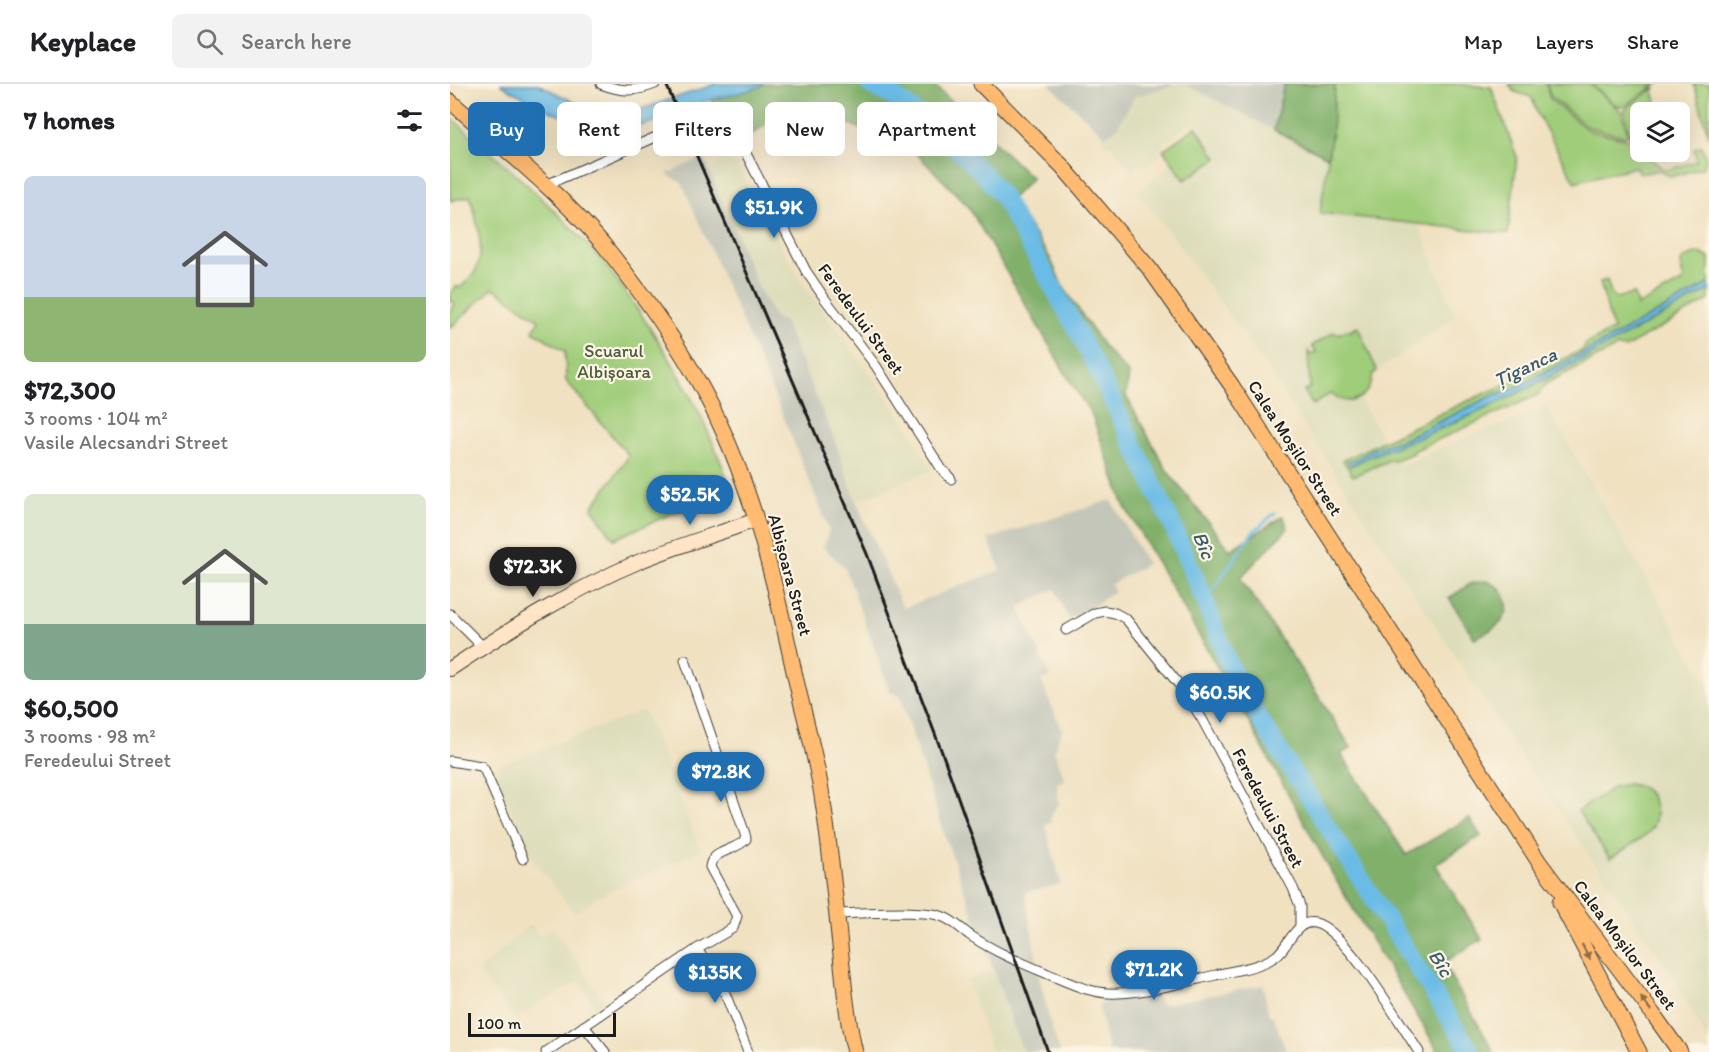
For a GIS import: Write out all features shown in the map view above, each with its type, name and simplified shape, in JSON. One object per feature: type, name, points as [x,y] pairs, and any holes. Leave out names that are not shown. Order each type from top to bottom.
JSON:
[{"type":"main road","name":"Calea Moșilor Street","points":[[981,84],[1062,166],[1149,268],[1232,386],[1539,862],[1680,1052]]},
{"type":"main road","name":"Albișoara Street","points":[[450,101],[546,185],[602,243],[656,312],[682,352],[705,393],[732,452],[756,520],[776,590],[822,794],[846,1002],[855,1052]]},
{"type":"main road","points":[[450,669],[565,598],[615,573],[652,556],[756,520]]},
{"type":"main road","name":"Calea Moșilor Street","points":[[1539,862],[1639,1052]]},
{"type":"street","points":[[601,84],[630,91],[655,84]]},
{"type":"street","name":"Feredeului Street","points":[[546,185],[697,119],[712,118],[729,124],[806,271],[876,366],[941,468],[951,479]]},
{"type":"street","name":"Feredeului Street","points":[[1066,630],[1095,613],[1105,611],[1115,613],[1126,619],[1168,670],[1203,719],[1293,888],[1300,906],[1300,926]]},
{"type":"street","points":[[450,614],[483,647]]},
{"type":"street","points":[[546,1052],[697,949],[733,928],[737,916],[710,867],[711,860],[743,843],[746,838],[685,660]]},
{"type":"street","points":[[450,761],[481,766],[484,769],[523,859]]},
{"type":"street","points":[[837,914],[900,912],[939,915],[950,920],[971,936],[1017,961],[1076,986],[1117,994],[1173,985],[1259,965],[1276,956],[1300,926],[1314,922],[1337,937],[1364,969],[1419,1052]]},
{"type":"street","points":[[697,949],[723,988],[748,1052]]},
{"type":"street","points":[[584,1026],[605,1052]]},
{"type":"shaded area","points":[[1049,84],[1284,84],[1274,130],[1186,85],[1176,85],[1135,96],[1116,129],[1105,136]]},
{"type":"shaded area","points":[[1176,85],[1186,85],[1328,157],[1321,213],[1419,225],[1455,316],[1377,371],[1347,330],[1313,347],[1316,352],[1311,355],[1308,352],[1310,388],[1351,401],[1359,398],[1399,466],[1457,441],[1536,412],[1546,405],[1709,688],[1709,1042],[1676,981],[1508,737],[1263,362],[1174,238],[1137,192],[1173,164],[1217,158],[1192,123],[1163,143],[1159,155],[1145,167],[1142,164],[1133,172],[1110,144],[1107,146],[1103,143],[1102,137],[1116,129],[1135,96]],"holes":[[[1485,581],[1495,585],[1503,592],[1506,613],[1501,622],[1483,633]]]},
{"type":"shaded area","points":[[704,157],[761,293],[775,318],[784,321],[834,439],[856,501],[903,608],[1001,570],[988,539],[1111,500],[1147,564],[1111,584],[1114,591],[1078,615],[1068,618],[1055,589],[1019,607],[1050,677],[1041,681],[1062,730],[1054,750],[1065,780],[1057,783],[1059,805],[1056,806],[1050,819],[1051,823],[1045,824],[1061,884],[1025,893],[1040,980],[1050,1023],[1060,1052],[1023,1052],[943,831],[900,696],[890,692],[845,568],[822,546],[825,544],[829,529],[780,409],[682,183],[667,174]]},
{"type":"shaded area","points":[[722,159],[736,163],[800,280],[905,422],[932,470],[856,501],[834,439],[784,321],[775,318],[761,293],[711,171]]},
{"type":"shaded area","points":[[644,710],[701,850],[599,896],[575,914],[534,861],[496,775],[500,765]]},
{"type":"shaded area","points":[[530,924],[539,936],[553,927],[606,1004],[597,1010],[579,981],[515,1018],[478,971]]},
{"type":"shaded area","points":[[995,971],[1023,1052],[992,1052],[967,980]]},
{"type":"shaded area","points":[[1263,985],[1268,1012],[1270,1016],[1273,1016],[1287,1052],[1109,1052],[1098,1005],[1156,992],[1161,1005]]},
{"type":"green space","points":[[713,84],[933,84],[952,102],[857,102],[857,127],[845,122],[845,102],[765,102],[765,124],[753,134],[753,102],[712,102]]},
{"type":"green space","points":[[1284,84],[1335,84],[1328,157],[1274,130]]},
{"type":"green space","points":[[1335,84],[1455,84],[1491,87],[1517,157],[1508,234],[1320,213],[1332,131]]},
{"type":"green space","points":[[1509,84],[1546,84],[1550,99],[1588,130],[1630,141],[1630,162],[1655,162],[1662,168],[1661,170],[1640,173],[1635,167],[1575,182],[1537,113],[1532,98],[1517,93]]},
{"type":"green space","points":[[1547,84],[1589,84],[1621,111],[1628,134],[1624,136],[1588,127],[1551,97]]},
{"type":"green space","points":[[1591,84],[1647,84],[1650,86],[1658,84],[1623,107],[1616,105]]},
{"type":"green space","points":[[1694,84],[1709,84],[1709,138]]},
{"type":"green space","points":[[1656,89],[1653,91],[1656,102],[1634,102]]},
{"type":"green space","points":[[1630,105],[1630,138],[1624,111]]},
{"type":"green space","name":"Scuarul Albișoara","points":[[450,117],[468,133],[468,156],[494,156],[580,237],[613,275],[652,331],[678,374],[702,418],[730,488],[614,539],[592,508],[629,456],[566,381],[565,351],[533,331],[539,320],[493,288],[450,328],[450,310],[455,303],[450,300],[450,293],[457,286],[460,288],[476,270],[480,243],[470,196],[450,201]]},
{"type":"green space","points":[[1196,127],[1217,158],[1185,180],[1163,150]]},
{"type":"green space","points":[[997,145],[1032,178],[1011,199],[1050,258],[1062,285],[1103,346],[1129,374],[1126,396],[1168,472],[1230,550],[1283,516],[1288,528],[1240,578],[1351,748],[1341,754],[1406,855],[1469,818],[1481,836],[1435,864],[1482,939],[1443,963],[1494,1052],[1439,1052],[1334,877],[1247,719],[1124,505],[1092,415],[968,206],[919,156],[997,156]]},
{"type":"green space","points":[[1702,146],[1706,160],[1702,168],[1673,176],[1662,172],[1664,169],[1697,161],[1694,149]]},
{"type":"green space","points":[[1700,253],[1709,258],[1709,284],[1513,389],[1494,395],[1402,440],[1375,449],[1353,461],[1348,461],[1351,466],[1476,413],[1530,387],[1709,290],[1709,300],[1625,348],[1617,347],[1547,383],[1538,395],[1413,451],[1413,453],[1393,461],[1392,459],[1353,476],[1343,460],[1583,350],[1586,344],[1613,330],[1600,282],[1607,280],[1611,294],[1616,298],[1634,294],[1637,306],[1684,281],[1682,261]]},
{"type":"green space","points":[[1358,327],[1377,371],[1373,374],[1368,389],[1352,401],[1338,398],[1331,393],[1313,405],[1304,391],[1310,388],[1308,351],[1311,355],[1316,352],[1312,346],[1334,332],[1338,334]]},
{"type":"green space","points":[[1485,581],[1492,583],[1502,592],[1507,610],[1498,625],[1475,639],[1449,598],[1472,583]]},
{"type":"green space","points":[[1627,784],[1641,787],[1650,796],[1655,808],[1655,821],[1649,832],[1610,859],[1578,811],[1614,787]]},
{"type":"water","points":[[500,84],[538,84],[574,102],[557,102],[557,114],[545,109],[545,102],[532,102]]},
{"type":"water","points":[[716,84],[764,84],[704,102],[663,102]]},
{"type":"water","points":[[653,105],[653,122],[641,125],[641,109]]},
{"type":"water","points":[[1709,284],[1709,290],[1530,387],[1476,413],[1350,466],[1348,461],[1353,461],[1374,449],[1402,440],[1494,395],[1513,389]]},
{"type":"waterway","name":"Bîc","points":[[869,84],[899,100],[930,123],[984,174],[1002,196],[1102,379],[1171,522],[1227,660],[1258,717],[1471,1052]]},
{"type":"waterway","name":"Țîganca","points":[[1205,601],[1252,533],[1275,513]]},
{"type":"railway","points":[[666,84],[867,554],[943,755],[1048,1052]]}]
